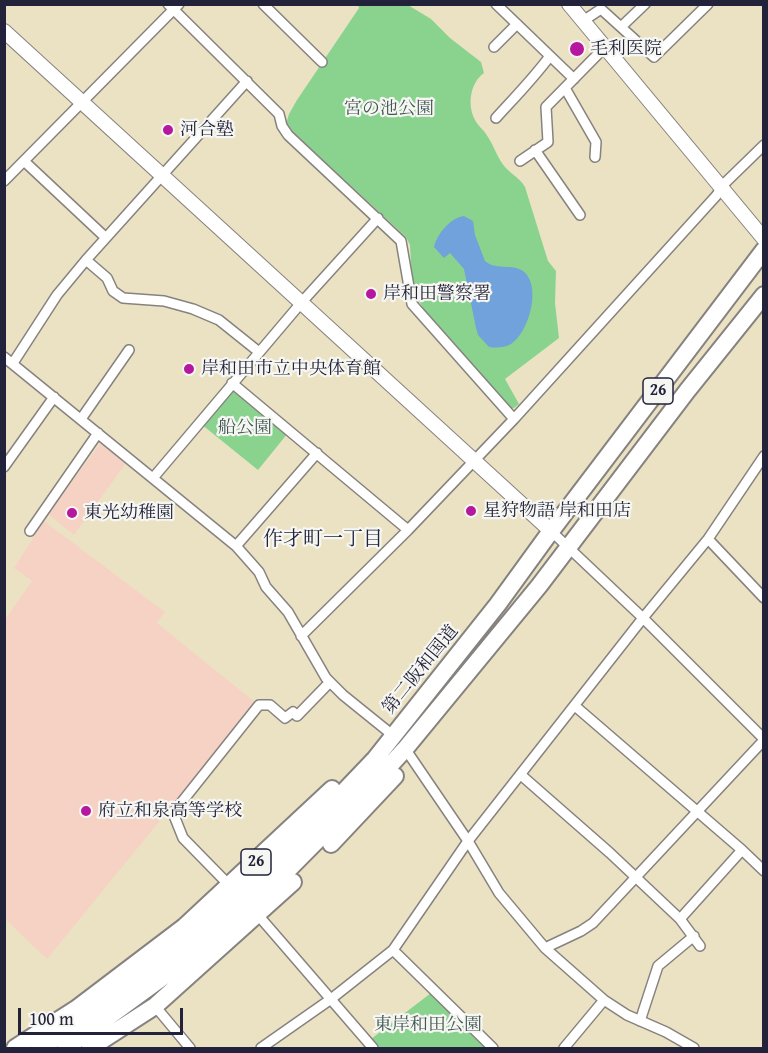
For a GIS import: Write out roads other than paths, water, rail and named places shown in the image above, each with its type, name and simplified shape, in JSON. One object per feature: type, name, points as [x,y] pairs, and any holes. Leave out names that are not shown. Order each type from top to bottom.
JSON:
[{"type":"highway","name":"第二阪和国道","points":[[399,743],[449,654],[467,644],[764,250]]},
{"type":"highway","name":"26","points":[[66,1048],[185,961],[252,904],[308,851],[399,743],[475,676],[486,649],[539,586],[764,295]]},
{"type":"highway","name":"26","points":[[15,1048],[120,977],[184,927],[340,781],[399,743]]},
{"type":"highway","name":"26","points":[[90,1048],[155,1006],[258,915],[364,811],[399,743]]},
{"type":"highway","name":"26","points":[[40,1048],[78,1025],[181,947],[259,878],[312,825],[380,764]]},
{"type":"street","points":[[263,4],[322,62]]},
{"type":"street","points":[[496,4],[574,79]]},
{"type":"street","points":[[569,4],[764,240]]},
{"type":"street","points":[[621,27],[645,4]]},
{"type":"street","points":[[583,21],[601,9],[654,57],[708,4]]},
{"type":"street","points":[[4,181],[83,103],[173,6],[279,114],[282,126],[288,135],[400,241],[412,304],[514,418]]},
{"type":"street","points":[[494,47],[517,24]]},
{"type":"street","points":[[4,31],[551,531],[643,618],[764,739],[592,923],[581,931],[545,948]]},
{"type":"street","points":[[519,161],[548,142],[546,108],[604,48]]},
{"type":"street","points":[[496,118],[531,82],[550,56]]},
{"type":"street","points":[[13,363],[57,295],[105,237],[247,81]]},
{"type":"street","points":[[565,88],[596,142],[596,157]]},
{"type":"street","points":[[301,636],[408,530],[514,418],[726,182],[764,145]]},
{"type":"street","points":[[535,150],[580,215]]},
{"type":"street","points":[[24,161],[105,237]]},
{"type":"street","points":[[153,478],[301,303],[378,218]]},
{"type":"street","points":[[86,260],[107,278],[113,291],[123,298],[164,302],[193,309],[219,320],[260,352]]},
{"type":"street","points":[[81,419],[129,350]]},
{"type":"street","points":[[4,357],[236,546],[259,572],[266,587],[288,612],[330,682],[399,743],[468,841],[499,893],[545,948],[604,1000],[694,1048]]},
{"type":"street","points":[[232,383],[408,530]]},
{"type":"street","points":[[4,467],[54,397]]},
{"type":"street","points":[[30,531],[98,433]]},
{"type":"street","points":[[236,546],[317,453]]},
{"type":"street","points":[[261,1048],[331,999],[393,950],[468,841],[708,539],[764,456]]},
{"type":"street","points":[[708,539],[764,598]]},
{"type":"street","points":[[230,886],[183,838],[173,813],[259,705],[270,705],[285,718],[293,712],[297,716],[330,682]]},
{"type":"street","points":[[576,706],[764,871]]},
{"type":"street","points":[[521,775],[680,919],[700,946]]},
{"type":"street","points":[[680,919],[742,850]]},
{"type":"street","points":[[258,915],[373,1048]]},
{"type":"street","points":[[640,1021],[658,966],[694,936]]},
{"type":"street","points":[[393,950],[493,1048]]},
{"type":"street","points":[[564,1048],[604,1000]]},
{"type":"street","points":[[155,1006],[190,1048]]},
{"type":"water","points":[[464,216],[473,221],[475,235],[485,261],[495,266],[518,268],[527,275],[531,282],[532,301],[527,322],[517,339],[506,346],[489,347],[478,335],[464,269],[450,253],[444,258],[434,247],[445,227]]},
{"type":"place","name":"毛利医院","points":[[577,49]]},
{"type":"place","name":"河合塾","points":[[168,130]]},
{"type":"place","name":"岸和田警察署","points":[[371,294]]},
{"type":"place","name":"岸和田市立中央体育館","points":[[189,369]]},
{"type":"place","name":"星狩物語 岸和田店","points":[[471,511]]},
{"type":"place","name":"東光幼稚園","points":[[72,513]]},
{"type":"place","name":"府立和泉高等学校","points":[[86,811]]},
{"type":"district","name":"作才町一丁目","points":[[323,540]]},
{"type":"park label","name":"宮の池公園","points":[[389,109]]},
{"type":"park label","name":"船公園","points":[[245,428]]},
{"type":"park label","name":"東岸和田公園","points":[[428,1025]]}]
